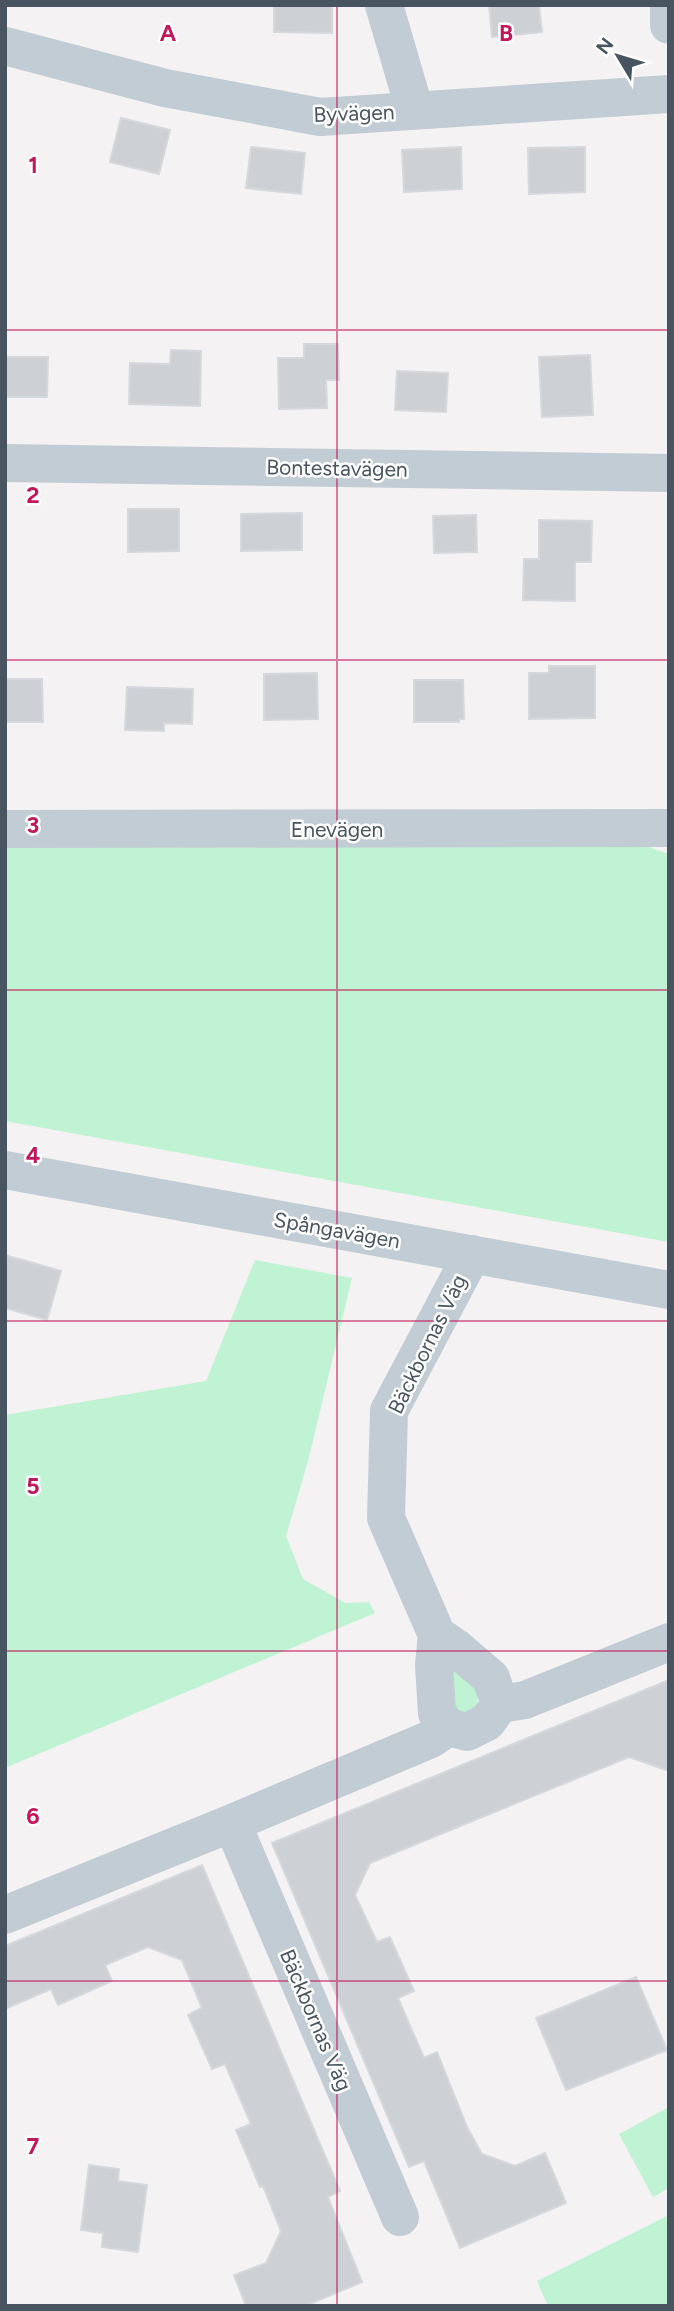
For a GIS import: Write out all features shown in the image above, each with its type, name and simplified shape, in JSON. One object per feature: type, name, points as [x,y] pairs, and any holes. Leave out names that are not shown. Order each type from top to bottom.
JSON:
[{"type":"street","points":[[384,5],[415,111]]},
{"type":"street","points":[[669,5],[669,25]]},
{"type":"street","name":"Byvägen","points":[[5,46],[165,88],[320,117],[669,94]]},
{"type":"street","name":"Bontestavägen","points":[[5,463],[669,472]]},
{"type":"street","name":"Enevägen","points":[[5,830],[669,828]]},
{"type":"street","name":"Spångavägen","points":[[5,1171],[669,1290]]},
{"type":"street","name":"Bäckbornas Väg","points":[[472,1254],[389,1411],[386,1518],[437,1635],[491,1678],[500,1704]]},
{"type":"street","name":"Bäckbornas Väg","points":[[437,1635],[433,1665],[437,1713],[448,1727]]},
{"type":"street","points":[[5,1915],[430,1739],[448,1727],[467,1731],[487,1722],[500,1704],[525,1700],[669,1642]]},
{"type":"street","name":"Bäckbornas Väg","points":[[232,1823],[400,2217]]},
{"type":"green space","points":[[631,841],[669,854],[669,1242],[5,1121],[5,848]]},
{"type":"green space","points":[[255,1260],[352,1278],[308,1461],[286,1536],[303,1579],[345,1603],[369,1602],[375,1613],[5,1768],[5,1415],[206,1381]]},
{"type":"green space","points":[[450,1660],[475,1688],[475,1709],[467,1713],[459,1712],[452,1705]]},
{"type":"green space","points":[[669,2107],[669,2188],[653,2197],[619,2134]]},
{"type":"green space","points":[[669,2215],[669,2306],[548,2306],[537,2281]]},
{"type":"building","points":[[274,5],[332,5],[332,33],[274,32]]},
{"type":"building","points":[[489,5],[539,5],[542,32],[492,37]]},
{"type":"building","points":[[121,118],[170,130],[159,174],[110,162]]},
{"type":"building","points":[[251,147],[305,153],[301,194],[246,188]]},
{"type":"building","points":[[461,147],[462,189],[404,192],[402,150]]},
{"type":"building","points":[[585,147],[585,192],[529,194],[528,148]]},
{"type":"building","points":[[304,344],[338,344],[339,380],[326,380],[327,408],[279,409],[278,358],[304,358]]},
{"type":"building","points":[[171,350],[201,351],[200,406],[129,404],[130,363],[170,364]]},
{"type":"building","points":[[590,355],[593,415],[542,417],[539,357]]},
{"type":"building","points":[[5,357],[48,357],[47,397],[5,397]]},
{"type":"building","points":[[397,371],[448,373],[446,412],[395,410]]},
{"type":"building","points":[[128,509],[179,509],[179,551],[128,552]]},
{"type":"building","points":[[302,513],[302,550],[241,551],[241,514]]},
{"type":"building","points":[[476,515],[477,552],[434,553],[433,516]]},
{"type":"building","points":[[539,520],[592,521],[591,562],[575,562],[575,601],[523,600],[524,559],[539,559]]},
{"type":"building","points":[[549,666],[595,666],[595,718],[529,719],[529,673],[549,673]]},
{"type":"building","points":[[317,673],[318,719],[264,720],[264,674]]},
{"type":"building","points":[[5,679],[42,679],[43,722],[5,722]]},
{"type":"building","points":[[414,680],[463,680],[464,719],[459,719],[459,722],[414,722]]},
{"type":"building","points":[[127,687],[193,689],[192,724],[164,723],[164,731],[125,730]]},
{"type":"building","points":[[5,1255],[61,1271],[47,1320],[5,1308]]},
{"type":"building","points":[[669,1680],[669,1771],[629,1757],[370,1863],[355,1895],[377,1942],[390,1937],[414,1991],[398,1998],[424,2058],[437,2052],[467,2127],[482,2154],[515,2166],[545,2153],[566,2203],[460,2248],[424,2161],[409,2167],[272,1843]]},
{"type":"building","points":[[202,1865],[340,2191],[328,2197],[362,2282],[305,2306],[246,2306],[234,2275],[266,2263],[281,2231],[236,2130],[251,2124],[225,2064],[212,2069],[188,2015],[202,2008],[182,1960],[148,1947],[105,1965],[112,1981],[58,2005],[51,1989],[5,2009],[5,1946]]},
{"type":"building","points":[[636,1977],[667,2050],[566,2090],[536,2018]]},
{"type":"building","points":[[89,2165],[119,2169],[118,2181],[147,2185],[138,2252],[102,2247],[103,2233],[81,2230]]}]
